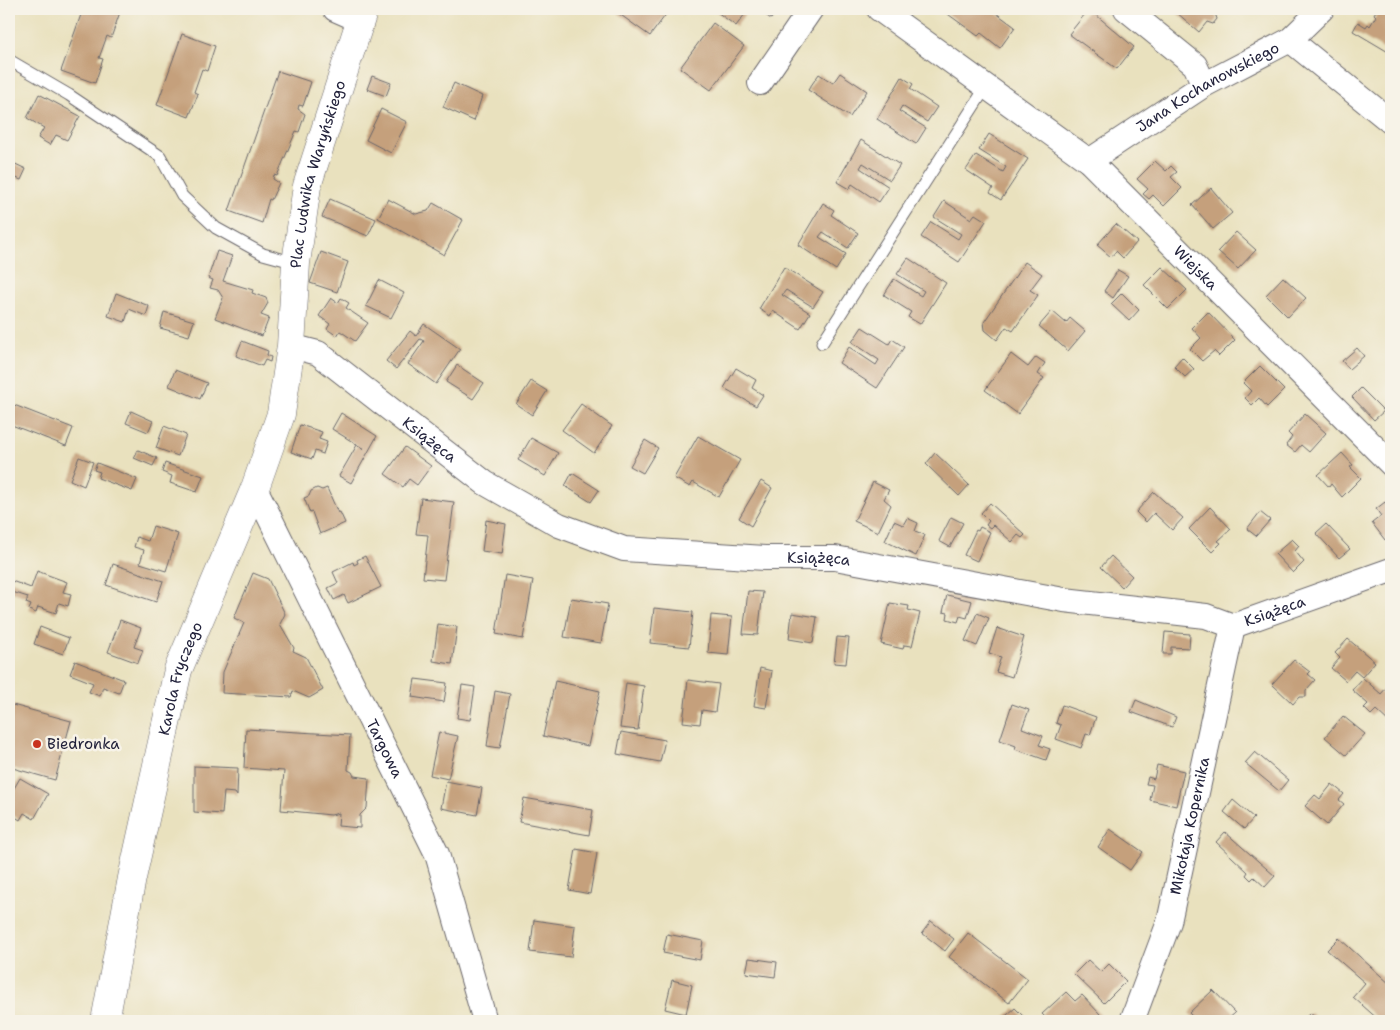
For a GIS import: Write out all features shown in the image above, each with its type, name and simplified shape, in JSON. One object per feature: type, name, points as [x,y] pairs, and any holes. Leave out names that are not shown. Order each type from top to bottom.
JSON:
[{"type":"street","points":[[335,9],[362,14]]},
{"type":"street","points":[[760,83],[811,9]]},
{"type":"street","name":"Wiejska","points":[[879,9],[1089,161],[1391,464]]},
{"type":"street","points":[[1126,9],[1195,64],[1204,84]]},
{"type":"street","name":"Jana Kochanowskiego","points":[[1089,161],[1204,84],[1290,40],[1322,9]]},
{"type":"street","name":"Plac Ludwika Waryńskiego","points":[[291,346],[296,263],[307,186],[362,14]]},
{"type":"street","points":[[1290,40],[1391,122]]},
{"type":"street","name":"Karola Fryczego","points":[[105,1021],[132,878],[178,670],[255,488],[281,414],[291,346]]},
{"type":"street","name":"Książęca","points":[[291,346],[318,353],[486,483],[559,525],[624,548],[764,558],[835,558],[1064,600],[1206,616],[1234,626],[1391,570]]},
{"type":"street","name":"Targowa","points":[[255,488],[437,854],[485,1021]]},
{"type":"street","name":"Mikołaja Kopernika","points":[[1132,1021],[1169,922],[1234,626]]},
{"type":"lane","points":[[9,60],[69,95],[160,156],[182,196],[216,228],[263,254],[296,263]]},
{"type":"lane","points":[[822,343],[986,87]]},
{"type":"building","points":[[83,9],[111,9],[120,12],[111,38],[107,36],[99,58],[103,59],[95,83],[61,71]]},
{"type":"building","points":[[621,9],[670,9],[650,36],[618,13]]},
{"type":"building","points":[[713,9],[746,9],[748,10],[736,26]]},
{"type":"building","points":[[757,9],[779,9],[771,19]]},
{"type":"building","points":[[948,9],[996,9],[998,10],[996,13],[1015,27],[1000,48],[981,33],[978,36],[945,12]]},
{"type":"building","points":[[1089,9],[1134,47],[1117,69],[1069,34]]},
{"type":"building","points":[[1178,9],[1219,9],[1215,13],[1217,19],[1213,24],[1207,22],[1199,32],[1176,12]]},
{"type":"building","points":[[1377,9],[1391,10],[1390,53],[1353,31],[1358,22],[1366,27],[1368,24],[1370,26],[1376,16],[1374,14]]},
{"type":"building","points":[[713,23],[744,46],[711,90],[680,68]]},
{"type":"building","points":[[182,34],[215,46],[207,71],[202,69],[194,92],[198,94],[189,117],[157,105]]},
{"type":"building","points":[[278,71],[311,82],[303,106],[299,105],[298,109],[305,114],[299,132],[296,131],[277,176],[274,175],[273,179],[279,183],[271,200],[269,199],[262,223],[229,211]]},
{"type":"building","points":[[840,73],[867,91],[850,117],[808,90],[819,74],[833,83]]},
{"type":"building","points":[[372,76],[391,83],[386,96],[367,89]]},
{"type":"building","points":[[902,77],[913,84],[910,89],[937,107],[927,122],[902,106],[899,111],[926,128],[916,144],[877,119]]},
{"type":"building","points":[[454,83],[482,96],[474,121],[443,107]]},
{"type":"building","points":[[39,94],[80,116],[67,140],[56,135],[50,145],[38,138],[44,128],[27,118]]},
{"type":"building","points":[[381,109],[407,122],[391,153],[366,140]]},
{"type":"building","points":[[989,134],[1028,159],[1001,200],[990,193],[993,188],[966,170],[976,155],[1003,172],[1006,167],[979,150]]},
{"type":"building","points":[[861,140],[900,165],[890,180],[863,163],[860,168],[889,187],[879,202],[852,184],[849,189],[837,182]]},
{"type":"building","points":[[9,161],[26,169],[21,180],[9,175]]},
{"type":"building","points":[[1155,161],[1166,171],[1171,166],[1177,172],[1171,177],[1182,188],[1164,206],[1153,195],[1149,199],[1143,194],[1148,189],[1137,179]]},
{"type":"building","points":[[1211,188],[1232,213],[1213,229],[1192,205]]},
{"type":"building","points":[[330,199],[376,219],[368,236],[322,217]]},
{"type":"building","points":[[388,199],[416,214],[428,211],[433,203],[463,220],[444,255],[378,218]]},
{"type":"building","points":[[944,201],[971,219],[975,214],[986,221],[959,262],[921,237],[931,222],[958,239],[961,234],[934,217]]},
{"type":"building","points":[[823,203],[834,210],[831,215],[858,233],[848,248],[823,232],[819,237],[846,254],[836,270],[798,245]]},
{"type":"building","points":[[1116,224],[1137,242],[1123,258],[1116,251],[1111,257],[1097,245]]},
{"type":"building","points":[[1236,232],[1256,250],[1238,269],[1218,251]]},
{"type":"building","points":[[217,251],[232,256],[223,281],[253,290],[252,293],[266,298],[268,303],[261,315],[269,318],[262,336],[215,318],[223,298],[218,290],[210,288],[213,280],[208,278]]},
{"type":"building","points":[[321,252],[348,262],[337,292],[310,283]]},
{"type":"building","points":[[908,258],[946,283],[920,324],[908,317],[911,312],[884,295],[894,279],[921,296],[924,291],[897,274]]},
{"type":"building","points":[[1025,262],[1042,274],[1030,290],[1038,295],[1013,331],[1006,327],[997,340],[985,330],[984,322]]},
{"type":"building","points":[[784,267],[823,292],[813,307],[786,290],[782,295],[810,313],[800,329],[773,311],[770,316],[759,309]]},
{"type":"building","points":[[1162,267],[1187,290],[1168,309],[1144,285]]},
{"type":"building","points":[[1118,270],[1128,276],[1113,298],[1104,291]]},
{"type":"building","points":[[1283,277],[1306,298],[1288,317],[1266,295]]},
{"type":"building","points":[[379,280],[404,293],[391,318],[366,306]]},
{"type":"building","points":[[116,293],[149,306],[146,316],[129,309],[125,322],[108,316]]},
{"type":"building","points":[[1122,293],[1139,310],[1129,321],[1111,304]]},
{"type":"building","points":[[331,298],[338,303],[341,298],[349,303],[346,308],[368,323],[355,341],[340,331],[337,336],[327,329],[330,324],[319,316]]},
{"type":"building","points":[[1052,311],[1066,323],[1070,318],[1085,331],[1068,351],[1039,326]]},
{"type":"building","points":[[164,312],[194,321],[189,336],[160,328]]},
{"type":"building","points":[[1208,312],[1235,340],[1219,356],[1214,351],[1202,361],[1190,349],[1201,338],[1192,328]]},
{"type":"building","points":[[424,324],[460,349],[436,384],[408,364],[424,341],[420,339],[396,369],[386,361],[410,331],[416,336]]},
{"type":"building","points":[[862,327],[889,344],[892,339],[904,347],[877,388],[839,363],[849,347],[876,365],[879,360],[852,342]]},
{"type":"building","points":[[242,341],[268,351],[267,355],[271,357],[270,362],[265,360],[262,366],[236,356]]},
{"type":"building","points":[[1357,348],[1364,356],[1349,369],[1342,361]]},
{"type":"building","points":[[1011,354],[1028,367],[1036,357],[1045,363],[1038,374],[1044,378],[1018,414],[985,390]]},
{"type":"building","points":[[1182,357],[1194,369],[1185,377],[1174,366]]},
{"type":"building","points":[[457,365],[484,383],[473,399],[446,382]]},
{"type":"building","points":[[1260,366],[1284,390],[1267,407],[1259,398],[1252,405],[1245,398],[1251,391],[1243,383]]},
{"type":"building","points":[[736,368],[756,380],[752,388],[763,395],[756,406],[724,388]]},
{"type":"building","points":[[175,370],[207,383],[200,399],[169,386]]},
{"type":"building","points":[[531,381],[547,391],[532,415],[516,404]]},
{"type":"building","points":[[1361,388],[1384,411],[1374,420],[1352,397]]},
{"type":"building","points":[[9,403],[73,428],[66,446],[9,424]]},
{"type":"building","points":[[581,404],[612,426],[594,453],[562,430]]},
{"type":"building","points":[[131,411],[153,421],[148,432],[126,423]]},
{"type":"building","points":[[341,413],[377,436],[351,483],[339,476],[357,445],[364,449],[332,429]]},
{"type":"building","points":[[1305,414],[1326,433],[1309,452],[1301,445],[1295,452],[1286,445],[1292,437],[1288,433]]},
{"type":"building","points":[[300,425],[322,432],[319,439],[327,442],[323,454],[315,451],[312,459],[291,452]]},
{"type":"building","points":[[164,426],[186,435],[178,456],[156,448]]},
{"type":"building","points":[[698,436],[740,460],[719,497],[693,482],[690,487],[674,478]]},
{"type":"building","points":[[531,438],[558,453],[545,476],[518,460]]},
{"type":"building","points":[[645,440],[658,448],[643,473],[630,466]]},
{"type":"building","points":[[405,447],[431,466],[417,485],[409,479],[403,487],[385,474]]},
{"type":"building","points":[[138,450],[157,458],[153,466],[134,458]]},
{"type":"building","points":[[935,453],[969,485],[959,496],[926,464]]},
{"type":"building","points":[[1342,453],[1353,465],[1350,467],[1361,478],[1342,497],[1331,484],[1329,487],[1318,475]]},
{"type":"building","points":[[79,457],[93,462],[84,486],[70,480]]},
{"type":"building","points":[[97,463],[137,479],[132,491],[98,478],[100,472],[94,470]]},
{"type":"building","points":[[165,463],[203,476],[197,492],[170,483],[172,476],[162,472]]},
{"type":"building","points":[[572,473],[599,490],[591,502],[565,486]]},
{"type":"building","points":[[761,481],[772,488],[751,526],[739,518]]},
{"type":"building","points":[[873,482],[889,490],[884,499],[891,505],[878,532],[854,521]]},
{"type":"building","points":[[317,488],[322,490],[327,488],[338,513],[340,512],[345,523],[320,534],[312,512],[310,513],[304,498]]},
{"type":"building","points":[[1154,492],[1183,518],[1172,530],[1154,513],[1146,522],[1136,512]]},
{"type":"building","points":[[421,498],[454,502],[444,580],[423,578],[428,535],[416,534]]},
{"type":"building","points":[[1385,502],[1391,511],[1391,536],[1385,540],[1372,523],[1381,516],[1376,509]]},
{"type":"building","points":[[990,503],[1025,535],[1022,538],[1018,535],[1012,542],[993,525],[990,528],[986,525],[989,521],[981,513]]},
{"type":"building","points":[[1210,507],[1231,529],[1218,541],[1221,543],[1212,552],[1189,529]]},
{"type":"building","points":[[1260,512],[1270,520],[1256,536],[1247,529]]},
{"type":"building","points":[[951,517],[963,523],[950,547],[939,541]]},
{"type":"building","points":[[907,518],[918,523],[915,531],[925,535],[916,556],[885,541],[894,521],[903,525]]},
{"type":"building","points":[[486,520],[506,524],[502,554],[482,551]]},
{"type":"building","points":[[1326,524],[1350,549],[1339,558],[1316,533]]},
{"type":"building","points":[[153,526],[178,534],[166,571],[140,563],[144,550],[134,547],[137,537],[148,541]]},
{"type":"building","points":[[980,527],[990,532],[977,561],[964,555],[976,530],[978,531]]},
{"type":"building","points":[[1292,539],[1299,546],[1295,551],[1304,562],[1293,573],[1275,554]]},
{"type":"building","points":[[365,556],[381,587],[348,603],[344,595],[334,600],[328,588],[338,583],[333,572],[353,562],[354,565],[358,563],[357,560]]},
{"type":"building","points":[[1111,556],[1132,576],[1122,587],[1101,567]]},
{"type":"building","points":[[113,564],[163,581],[156,602],[106,585]]},
{"type":"building","points":[[37,571],[67,582],[63,592],[71,594],[68,606],[59,603],[56,613],[38,607],[36,613],[29,610],[31,605],[26,603],[28,597],[9,591],[9,580],[31,588]]},
{"type":"building","points":[[253,573],[268,579],[285,614],[280,624],[294,648],[293,651],[306,657],[323,690],[309,698],[293,691],[291,697],[222,693],[223,672],[244,623],[234,618]]},
{"type":"building","points":[[505,575],[533,580],[523,639],[496,634]]},
{"type":"building","points":[[748,591],[763,592],[758,635],[743,634]]},
{"type":"building","points":[[947,595],[972,601],[967,618],[960,616],[958,622],[947,619],[948,613],[943,612]]},
{"type":"building","points":[[571,598],[608,604],[601,643],[564,637]]},
{"type":"building","points":[[890,603],[909,606],[908,610],[920,613],[912,646],[904,645],[903,649],[881,644]]},
{"type":"building","points":[[654,608],[693,612],[689,647],[650,643]]},
{"type":"building","points":[[792,613],[817,617],[813,643],[789,639]]},
{"type":"building","points":[[977,613],[989,618],[977,646],[965,641]]},
{"type":"building","points":[[711,615],[732,617],[728,655],[708,653]]},
{"type":"building","points":[[120,620],[141,628],[134,647],[143,650],[138,663],[108,652]]},
{"type":"building","points":[[438,624],[457,627],[452,664],[433,661]]},
{"type":"building","points":[[40,627],[69,638],[63,654],[34,644]]},
{"type":"building","points":[[997,628],[1024,637],[1012,677],[996,672],[1001,657],[989,653]]},
{"type":"building","points":[[1165,632],[1190,634],[1189,648],[1171,647],[1171,654],[1163,654]]},
{"type":"building","points":[[837,637],[849,638],[846,664],[834,663]]},
{"type":"building","points":[[1348,639],[1375,662],[1362,677],[1355,671],[1346,681],[1331,668],[1340,658],[1335,653]]},
{"type":"building","points":[[1294,660],[1310,672],[1308,674],[1315,680],[1306,690],[1306,697],[1299,697],[1293,704],[1272,684]]},
{"type":"building","points":[[75,661],[124,680],[119,693],[103,687],[100,696],[89,692],[93,683],[70,674]]},
{"type":"building","points":[[760,668],[772,671],[766,708],[754,706]]},
{"type":"building","points":[[1363,678],[1381,694],[1387,687],[1391,691],[1391,724],[1376,710],[1371,715],[1364,708],[1368,704],[1352,690]]},
{"type":"building","points":[[415,679],[447,683],[444,702],[412,697]]},
{"type":"building","points":[[688,680],[719,684],[715,712],[702,710],[700,724],[683,722]]},
{"type":"building","points":[[555,681],[600,691],[588,746],[543,736]]},
{"type":"building","points":[[626,683],[644,686],[638,730],[620,728]]},
{"type":"building","points":[[462,685],[475,687],[470,720],[457,718]]},
{"type":"building","points":[[495,691],[510,694],[500,748],[487,746]]},
{"type":"building","points":[[1136,700],[1176,717],[1172,727],[1131,712]]},
{"type":"building","name":"Biedronka","points":[[9,704],[71,721],[55,780],[9,767]]},
{"type":"building","points":[[1012,704],[1029,710],[1022,728],[1043,736],[1039,745],[1050,749],[1046,760],[1015,749],[1016,746],[1000,740]]},
{"type":"building","points":[[1062,705],[1096,717],[1090,735],[1086,734],[1081,748],[1056,739],[1061,725],[1056,723]]},
{"type":"building","points":[[1343,716],[1365,734],[1346,755],[1325,737]]},
{"type":"building","points":[[246,729],[350,735],[348,770],[354,776],[369,778],[367,808],[360,815],[360,828],[338,826],[339,813],[331,815],[281,810],[284,771],[244,768]]},
{"type":"building","points":[[439,732],[458,736],[448,779],[430,775]]},
{"type":"building","points":[[621,732],[665,740],[660,762],[617,754]]},
{"type":"building","points":[[1255,752],[1288,780],[1279,791],[1245,763]]},
{"type":"building","points":[[1157,765],[1184,771],[1176,806],[1150,800],[1153,785],[1146,784],[1148,777],[1154,779]]},
{"type":"building","points":[[194,766],[238,768],[237,796],[235,793],[224,792],[222,814],[194,812]]},
{"type":"building","points":[[20,778],[48,794],[34,819],[24,813],[20,820],[9,813],[9,797]]},
{"type":"building","points":[[446,781],[482,788],[477,815],[441,808]]},
{"type":"building","points":[[1332,784],[1344,794],[1339,800],[1344,804],[1327,825],[1305,806],[1315,795],[1320,799]]},
{"type":"building","points":[[524,798],[593,810],[589,835],[519,822]]},
{"type":"building","points":[[1233,800],[1254,818],[1244,829],[1224,812]]},
{"type":"building","points":[[1110,829],[1143,852],[1130,870],[1098,847]]},
{"type":"building","points":[[1225,832],[1275,876],[1265,887],[1254,877],[1251,880],[1246,875],[1248,872],[1216,842]]},
{"type":"building","points":[[576,849],[597,853],[590,894],[569,890]]},
{"type":"building","points":[[534,920],[575,926],[571,957],[530,952]]},
{"type":"building","points":[[931,921],[954,939],[945,951],[922,933]]},
{"type":"building","points":[[968,933],[1028,979],[1009,1003],[949,957]]},
{"type":"building","points":[[667,934],[703,941],[700,960],[663,953]]},
{"type":"building","points":[[1339,938],[1391,985],[1391,1021],[1380,1021],[1353,997],[1365,983],[1327,950]]},
{"type":"building","points":[[749,958],[777,962],[775,977],[746,973]]},
{"type":"building","points":[[1088,960],[1101,972],[1109,964],[1126,981],[1104,1003],[1074,974]]},
{"type":"building","points":[[672,980],[692,985],[686,1014],[665,1009]]},
{"type":"building","points":[[1213,990],[1235,1013],[1226,1021],[1197,1021],[1189,1013]]},
{"type":"building","points":[[1066,992],[1075,1001],[1082,995],[1100,1014],[1093,1021],[1049,1021],[1042,1014]]},
{"type":"building","points":[[1015,1008],[1028,1021],[1000,1021]]},
{"type":"building","points":[[1310,1013],[1320,1021],[1302,1021]]},
{"type":"place","name":"Biedronka","points":[[37,744]]}]
